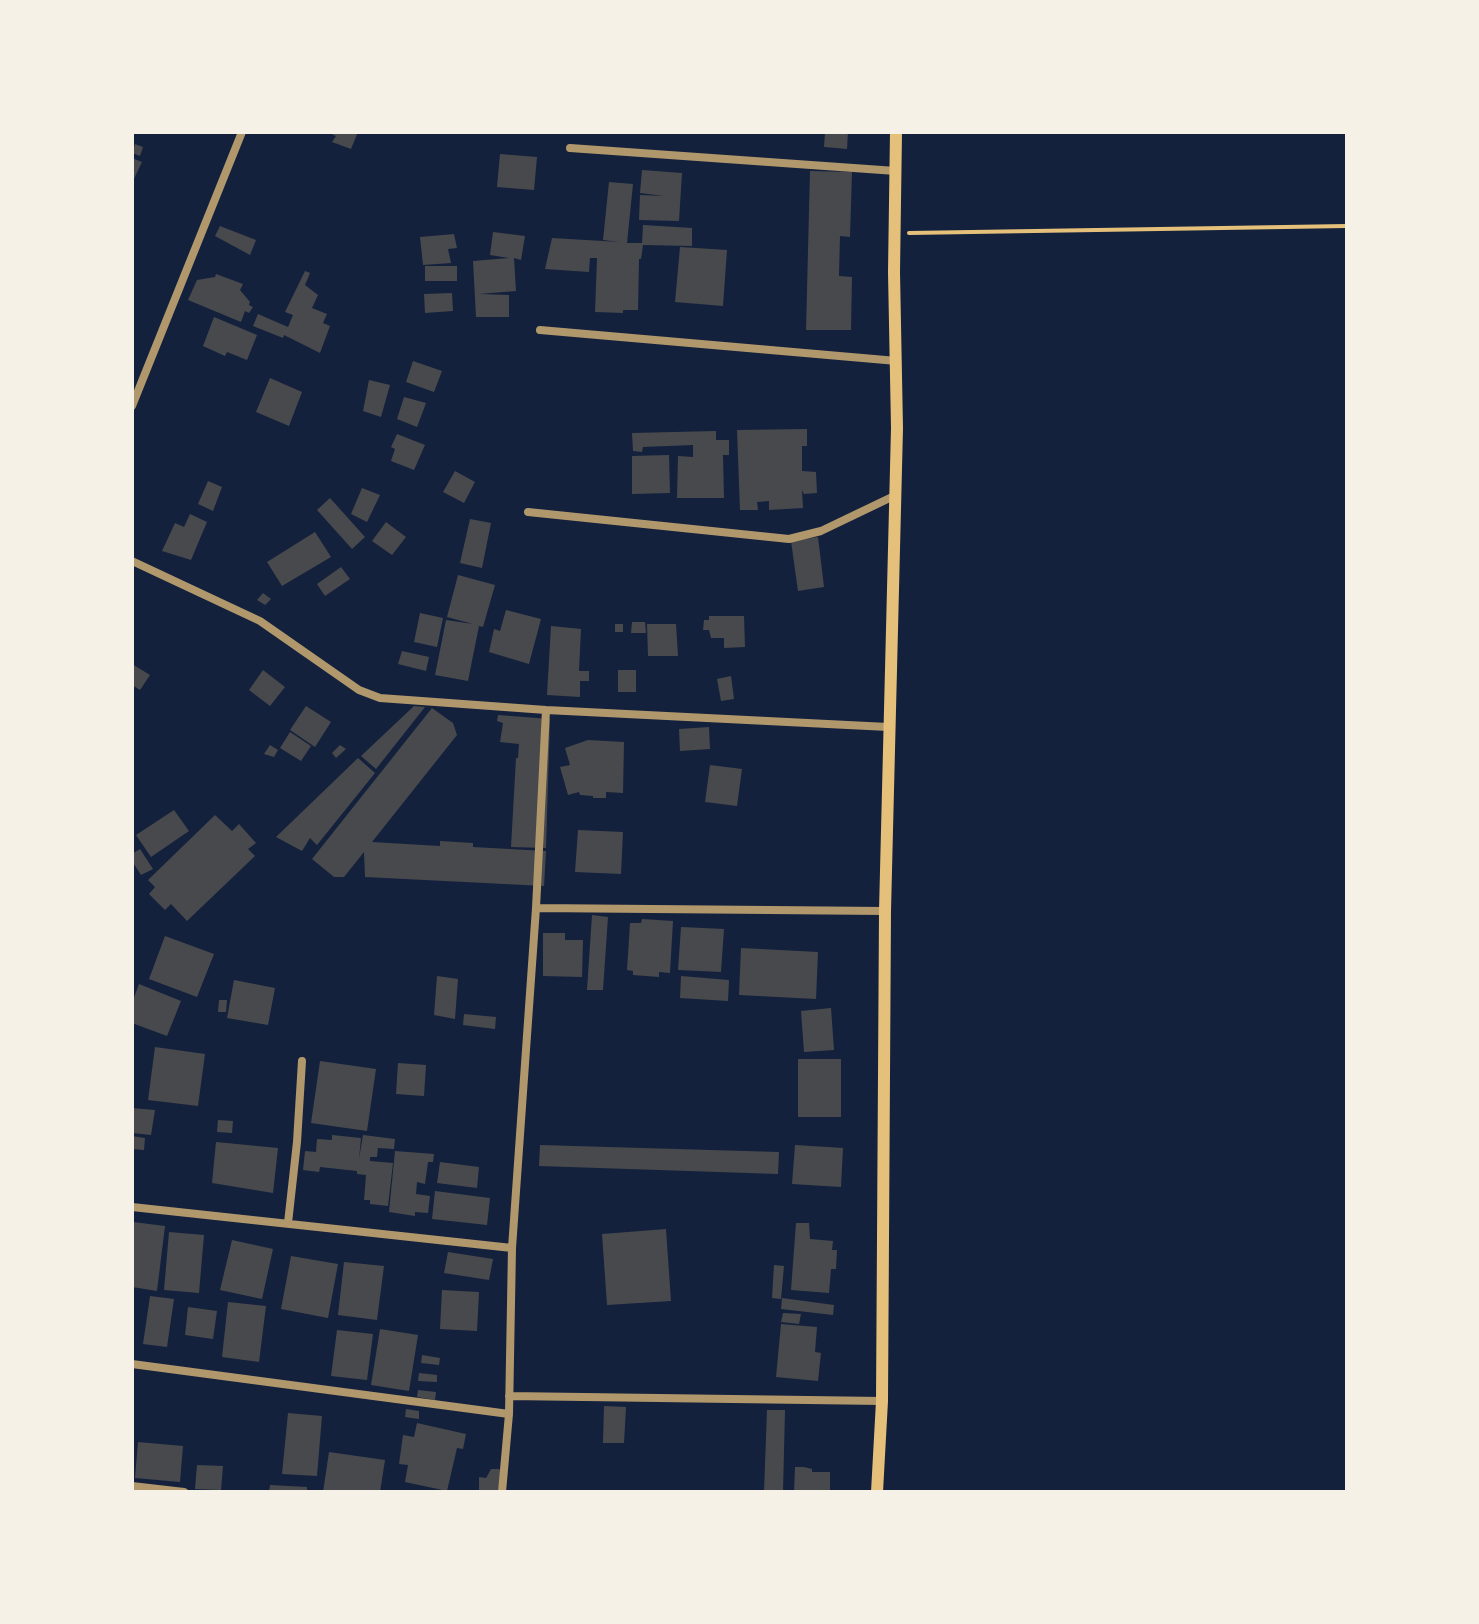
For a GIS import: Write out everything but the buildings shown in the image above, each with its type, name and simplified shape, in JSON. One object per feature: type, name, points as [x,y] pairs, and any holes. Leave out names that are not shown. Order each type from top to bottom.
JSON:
[{"type":"main road","points":[[877,1492],[882,1401],[885,911],[897,361],[896,132]]},
{"type":"street","points":[[132,406],[242,132]]},
{"type":"street","points":[[570,148],[896,171]]},
{"type":"street","points":[[540,330],[897,361]]},
{"type":"street","points":[[528,512],[789,539],[821,531],[894,496]]},
{"type":"street","points":[[132,561],[260,621],[359,690],[380,698],[546,710],[888,727]]},
{"type":"street","points":[[502,1492],[509,1414],[512,1248],[536,908],[546,710]]},
{"type":"street","points":[[536,908],[885,911]]},
{"type":"street","points":[[288,1223],[302,1061]]},
{"type":"street","points":[[132,1207],[512,1248]]},
{"type":"street","points":[[132,1364],[509,1414]]},
{"type":"street","points":[[509,1396],[882,1401]]},
{"type":"street","points":[[132,1486],[184,1492]]},
{"type":"path","points":[[895,233],[1347,226]]}]
